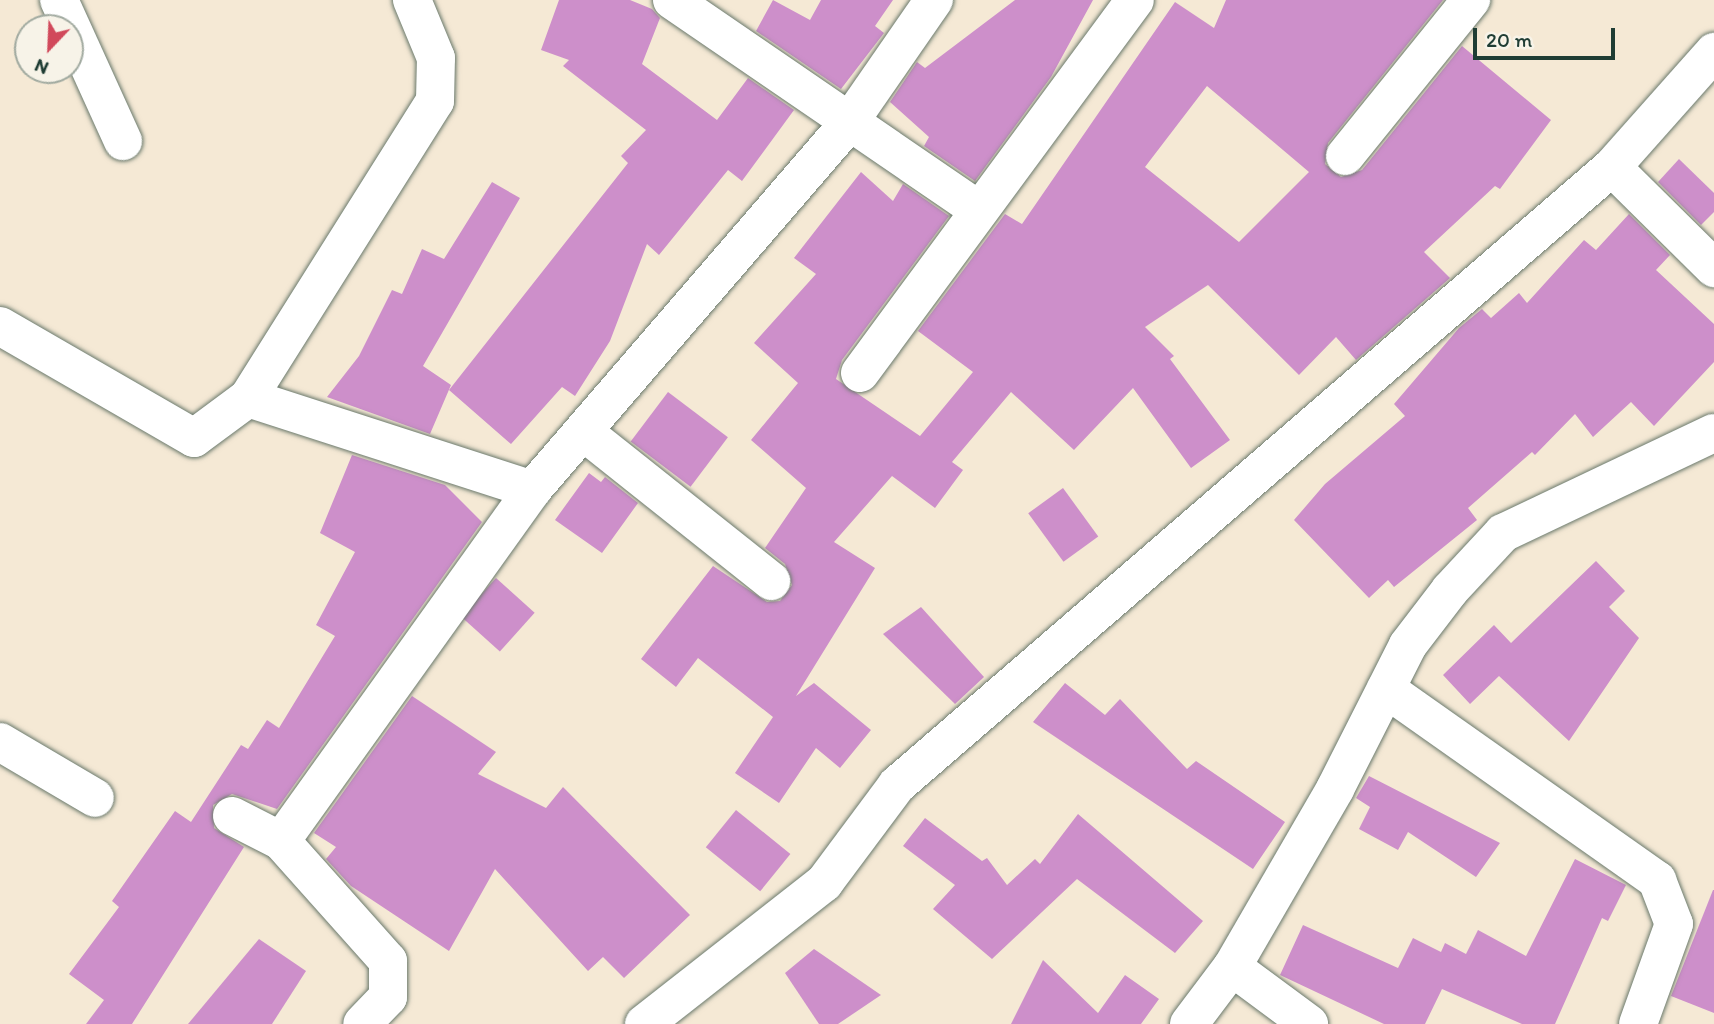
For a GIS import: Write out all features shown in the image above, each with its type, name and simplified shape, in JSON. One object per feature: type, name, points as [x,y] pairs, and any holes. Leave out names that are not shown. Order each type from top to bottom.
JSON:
[{"type":"street","points":[[59,0],[123,141]]},
{"type":"street","points":[[2,331],[194,438],[248,398],[435,102],[436,58],[412,0]]},
{"type":"street","points":[[672,0],[848,124],[979,210]]},
{"type":"street","points":[[281,841],[532,490],[585,432],[848,124],[934,0]]},
{"type":"street","points":[[860,373],[1135,0]]},
{"type":"street","points":[[1345,156],[1471,0]]},
{"type":"street","points":[[663,1018],[824,883],[897,785],[1612,167],[1714,52]]},
{"type":"street","points":[[1612,167],[1714,268]]},
{"type":"street","points":[[248,398],[532,490]]},
{"type":"street","points":[[585,432],[771,582]]},
{"type":"street","points":[[1189,1024],[1233,967],[1335,789],[1408,645],[1503,533],[1714,433]]},
{"type":"street","points":[[1386,689],[1657,880],[1674,923],[1638,1024]]},
{"type":"street","points":[[0,742],[95,798]]},
{"type":"street","points":[[232,816],[281,841],[388,961],[388,997],[362,1024]]},
{"type":"street","points":[[1233,967],[1309,1024]]},
{"type":"building","points":[[559,0],[630,0],[652,9],[660,18],[642,64],[717,120],[748,78],[794,110],[742,181],[728,170],[659,255],[647,244],[610,341],[575,396],[562,387],[511,444],[449,390],[628,163],[621,156],[646,130],[563,66],[569,60],[541,50]]},
{"type":"building","points":[[773,0],[810,20],[821,0],[893,0],[875,26],[884,33],[841,89],[756,31]]},
{"type":"building","points":[[1015,0],[1093,0],[1051,77],[975,181],[924,146],[929,137],[890,102],[917,62],[925,68]]},
{"type":"building","points":[[1226,0],[1443,0],[1328,143],[1325,164],[1341,177],[1362,170],[1462,46],[1551,120],[1500,189],[1495,186],[1424,252],[1450,278],[1356,360],[1336,337],[1299,375],[1208,285],[1145,327],[1174,356],[1170,359],[1230,440],[1191,468],[1133,388],[1074,450],[1011,392],[952,462],[963,470],[935,508],[892,476],[834,542],[875,568],[796,696],[814,683],[871,730],[840,768],[816,748],[779,803],[735,773],[773,717],[698,658],[676,687],[641,659],[713,566],[767,602],[780,601],[792,585],[785,564],[765,548],[806,488],[751,440],[798,383],[754,343],[816,274],[794,258],[861,172],[893,201],[903,184],[949,216],[842,360],[836,379],[920,436],[973,372],[918,331],[1005,214],[1022,224],[1175,2],[1214,28]],"holes":[[[1207,86],[1309,172],[1239,242],[1145,167]]]},
{"type":"building","points":[[1679,159],[1714,193],[1714,212],[1701,225],[1658,182]]},
{"type":"building","points":[[492,182],[520,198],[423,366],[451,385],[430,434],[327,397],[359,356],[392,290],[402,294],[422,249],[444,259]]},
{"type":"building","points":[[1629,214],[1670,255],[1656,270],[1714,324],[1714,362],[1654,426],[1631,402],[1593,437],[1575,414],[1535,455],[1532,452],[1468,508],[1477,520],[1394,587],[1388,580],[1369,598],[1294,520],[1325,484],[1405,416],[1394,404],[1459,328],[1482,309],[1491,318],[1519,293],[1527,303],[1584,240],[1596,250]]},
{"type":"building","points":[[668,392],[728,437],[691,487],[631,442]]},
{"type":"building","points":[[352,455],[445,485],[482,522],[277,809],[232,794],[213,805],[214,828],[244,847],[132,1024],[86,1024],[104,1000],[69,974],[119,907],[112,901],[175,811],[191,822],[241,745],[248,749],[267,720],[279,728],[335,636],[316,625],[355,552],[320,533]]},
{"type":"building","points":[[589,473],[601,482],[605,477],[638,503],[602,553],[555,520]]},
{"type":"building","points":[[1063,488],[1098,537],[1063,562],[1028,513]]},
{"type":"building","points":[[1596,561],[1625,591],[1609,607],[1639,638],[1569,741],[1499,676],[1470,704],[1443,675],[1494,625],[1511,643]]},
{"type":"building","points":[[496,578],[535,613],[500,651],[461,617]]},
{"type":"building","points":[[921,607],[984,677],[955,704],[883,634]]},
{"type":"building","points":[[1065,683],[1105,715],[1120,699],[1187,769],[1196,761],[1285,822],[1253,869],[1033,722]]},
{"type":"building","points":[[412,696],[496,752],[478,774],[546,808],[563,787],[690,915],[624,978],[603,957],[588,971],[495,869],[449,951],[351,886],[326,859],[336,847],[314,833]]},
{"type":"building","points":[[1369,776],[1500,843],[1476,877],[1408,832],[1398,850],[1359,829],[1370,807],[1356,798]]},
{"type":"building","points":[[736,810],[790,854],[760,891],[706,847]]},
{"type":"building","points":[[1078,814],[1203,921],[1175,953],[1077,879],[992,959],[933,909],[955,885],[903,846],[925,818],[982,861],[987,858],[1007,885],[1035,859],[1040,864]]},
{"type":"building","points":[[1575,859],[1626,885],[1608,921],[1602,918],[1555,1024],[1522,1024],[1442,989],[1425,1024],[1384,1024],[1280,975],[1303,925],[1398,968],[1413,938],[1441,952],[1445,943],[1466,954],[1478,930],[1526,956]]},
{"type":"building","points":[[1714,890],[1714,1013],[1671,996]]},
{"type":"building","points":[[259,939],[306,971],[272,1024],[188,1024]]},
{"type":"building","points":[[814,949],[881,995],[838,1024],[819,1024],[785,973]]},
{"type":"building","points":[[1043,960],[1098,1013],[1125,975],[1159,999],[1141,1024],[1011,1024]]}]
